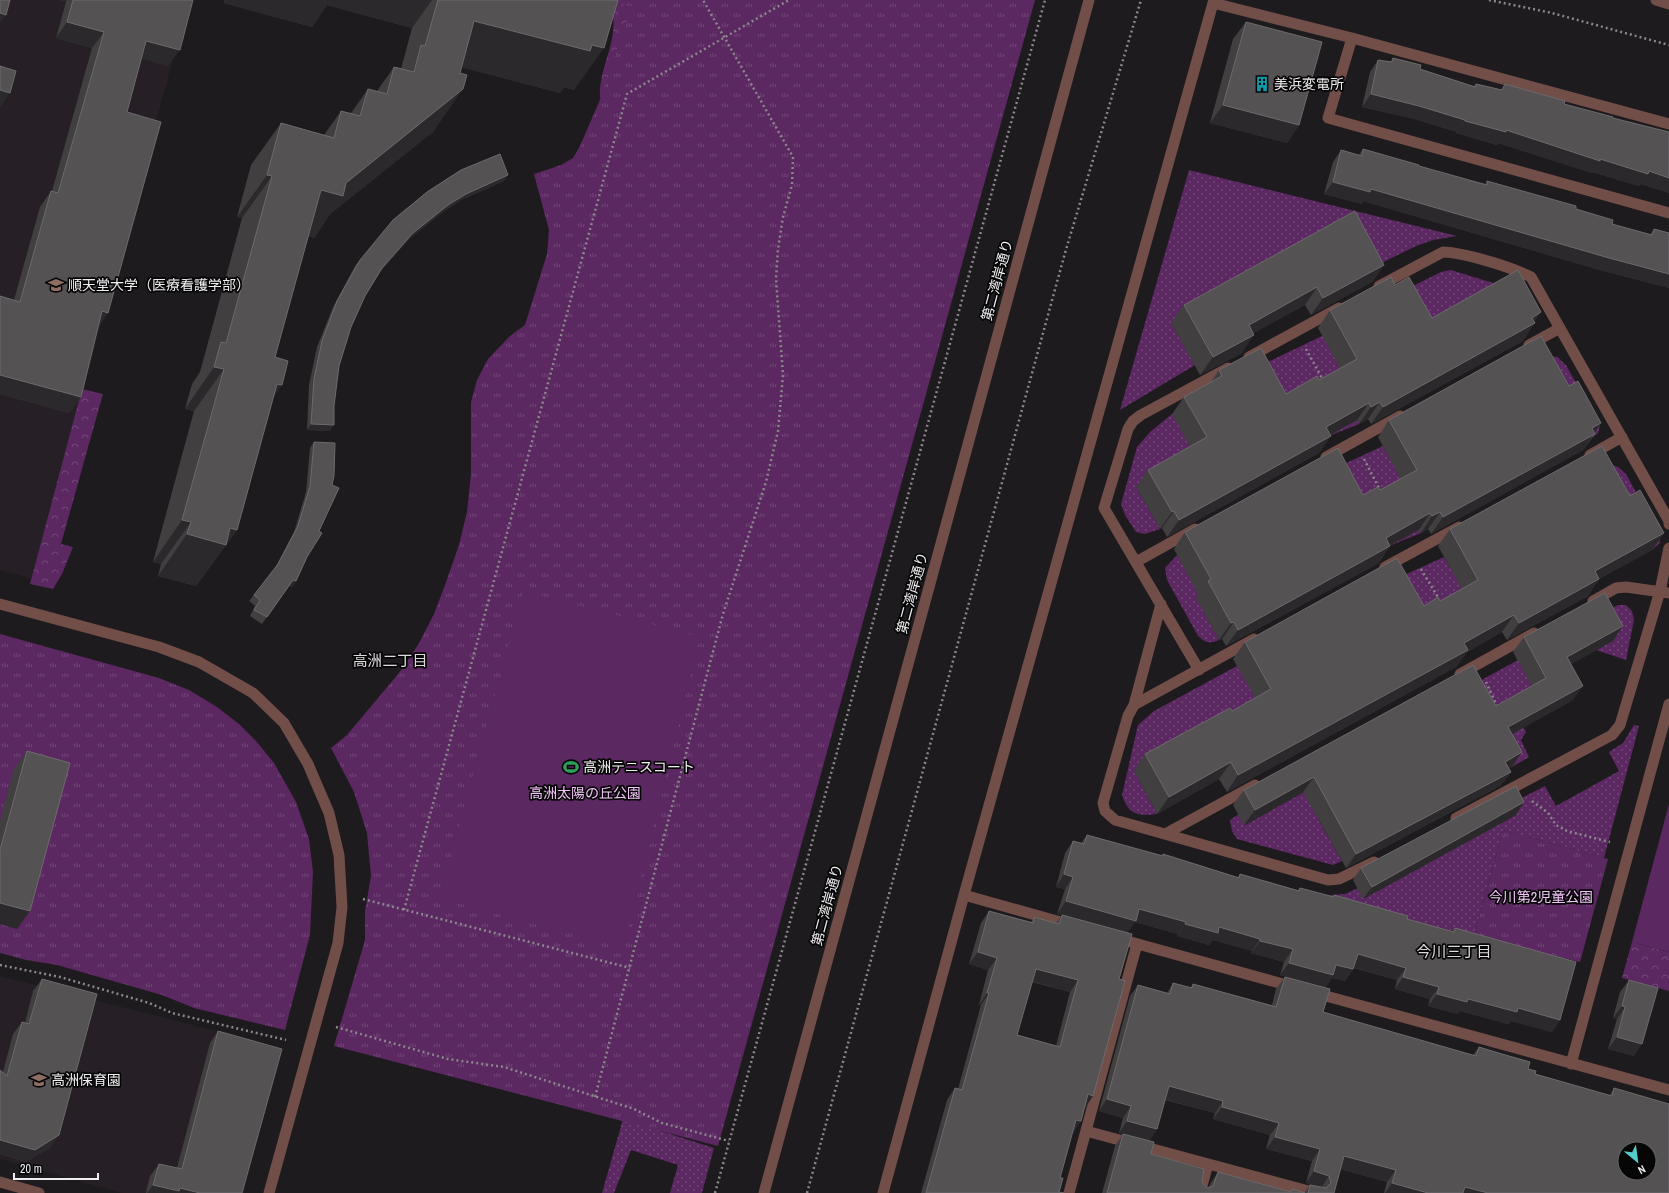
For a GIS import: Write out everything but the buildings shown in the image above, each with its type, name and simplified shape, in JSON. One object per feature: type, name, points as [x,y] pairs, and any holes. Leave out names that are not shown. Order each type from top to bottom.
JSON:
[{"type":"street","name":"第二湾岸通り","points":[[764,1193],[1089,0]]},
{"type":"street","points":[[1656,0],[1669,4]]},
{"type":"street","points":[[883,1193],[964,895],[1213,3],[1352,38],[1669,124]]},
{"type":"street","points":[[1352,38],[1328,118],[1669,213]]},
{"type":"street","points":[[1371,291],[1443,252],[1455,253],[1519,271],[1531,277],[1622,437],[1669,524]]},
{"type":"street","points":[[1199,670],[1104,508],[1128,428],[1133,421],[1141,415],[1350,302]]},
{"type":"street","points":[[1519,350],[1560,328]]},
{"type":"street","points":[[1314,464],[1410,411]]},
{"type":"street","points":[[1581,460],[1622,437]]},
{"type":"street","points":[[1377,572],[1465,523]]},
{"type":"street","points":[[1136,562],[1204,524]]},
{"type":"street","points":[[1448,822],[1612,735],[1620,725],[1664,592],[1669,548]]},
{"type":"street","points":[[1582,607],[1616,588],[1626,587],[1664,592]]},
{"type":"street","points":[[0,604],[160,647],[199,662],[252,693],[284,723],[308,764],[329,813],[339,855],[342,907],[338,944],[269,1193]]},
{"type":"street","points":[[1161,604],[1134,705],[1128,716],[1103,803],[1105,811],[1115,820],[1328,880],[1339,879],[1386,855]]},
{"type":"street","points":[[1449,679],[1547,626]]},
{"type":"street","points":[[1134,705],[1261,636]]},
{"type":"street","points":[[1571,1064],[1669,704]]},
{"type":"street","points":[[1165,834],[1262,782]]},
{"type":"street","points":[[964,895],[1084,929]]},
{"type":"street","points":[[1107,935],[1669,1090]]},
{"type":"street","points":[[1069,1193],[1137,944]]},
{"type":"street","points":[[1086,1131],[1316,1193]]},
{"type":"street","points":[[1200,1193],[1208,1164]]},
{"type":"street","points":[[0,1182],[39,1193]]},
{"type":"path","points":[[595,1097],[723,614],[766,482],[778,431],[783,376],[776,279],[778,249],[783,217],[792,185],[793,157],[702,0]]},
{"type":"path","points":[[404,910],[627,94],[789,0]]},
{"type":"path","points":[[715,1193],[1045,0]]},
{"type":"path","points":[[807,1193],[1065,254],[1141,0]]},
{"type":"path","points":[[1489,0],[1552,13],[1669,45]]},
{"type":"path","points":[[1296,331],[1326,386]]},
{"type":"path","points":[[1355,441],[1383,497]]},
{"type":"path","points":[[1411,553],[1442,605]]},
{"type":"path","points":[[1477,664],[1501,714]]},
{"type":"path","points":[[1524,782],[1532,801],[1548,813],[1556,825],[1567,831],[1630,848]]},
{"type":"path","points":[[363,893],[363,905]]},
{"type":"path","points":[[364,899],[630,968]]},
{"type":"path","points":[[0,965],[60,977],[149,1003],[172,1013],[286,1040]]},
{"type":"path","points":[[336,1027],[448,1059],[504,1067],[634,1109],[662,1123],[729,1141]]},
{"type":"shaded area","name":"順天堂大学（医療看護学部）","points":[[0,0],[189,0],[32,579],[0,570]]},
{"type":"shaded area","points":[[0,976],[279,1047],[244,1193],[122,1193],[0,1159]]},
{"type":"green space","points":[[570,0],[630,0],[638,14],[611,96],[600,98],[600,88],[614,26],[613,16]]},
{"type":"green space","name":"高洲太陽の丘公園","points":[[611,0],[1035,0],[718,1146],[334,1046],[365,940],[365,911],[371,876],[367,833],[354,792],[331,748],[347,735],[399,673],[418,645],[434,614],[445,585],[459,545],[467,512],[471,474],[471,402],[477,380],[488,359],[510,336],[525,325],[547,254],[549,230],[534,174],[561,165],[573,158],[580,146],[599,102],[632,6]]},
{"type":"green space","points":[[1189,170],[1457,236],[1433,240],[1416,246],[1365,271],[1171,323],[1195,365],[1120,410]]},
{"type":"green space","points":[[1451,270],[1506,287],[1336,382],[1359,424],[1329,436],[1136,487],[1160,529],[1145,534],[1136,532],[1125,515],[1121,504],[1137,447],[1150,432],[1172,414],[1251,370],[1322,336],[1397,294],[1441,272]]},
{"type":"green space","points":[[1549,356],[1557,357],[1566,365],[1600,425],[1598,433],[1590,440],[1397,491],[1421,533],[1389,546],[1196,597],[1219,640],[1208,642],[1198,636],[1167,580],[1165,568],[1177,555],[1329,471],[1383,446],[1389,457]]},
{"type":"green space","points":[[82,389],[103,394],[61,544],[73,547],[62,574],[53,589],[30,584]]},
{"type":"green space","points":[[1612,465],[1618,467],[1626,474],[1659,535],[1660,543],[1652,550],[1629,508],[1134,771],[1157,814],[1139,814],[1135,813],[1128,807],[1122,795],[1138,725],[1154,711],[1237,666],[1244,677],[1389,582],[1444,557],[1450,568]]},
{"type":"green space","name":"高洲テニスコート","points":[[523,591],[700,637],[623,948],[440,898]]},
{"type":"green space","points":[[1618,605],[1626,605],[1632,611],[1634,620],[1626,660],[1596,650],[1613,640],[1598,615]]},
{"type":"green space","points":[[0,634],[159,678],[189,690],[217,707],[239,724],[256,741],[274,763],[296,802],[309,839],[313,872],[310,935],[285,1030],[194,1008],[162,995],[57,965],[26,960],[0,953]]},
{"type":"green space","points":[[1518,660],[1532,686],[1510,703],[1526,732],[1521,740],[1529,757],[1512,767],[1318,819],[1342,861],[1333,865],[1237,839],[1232,831],[1230,820],[1239,814],[1245,825],[1473,698],[1467,688]]},
{"type":"green space","points":[[1634,725],[1639,726],[1604,858],[1503,830],[1474,936],[1327,900],[1331,895],[1345,894],[1358,888],[1365,898],[1516,815],[1510,804],[1545,786],[1556,806],[1619,771],[1609,752],[1623,743]]},
{"type":"green space","points":[[1669,804],[1669,952],[1632,942]]},
{"type":"green space","name":"今川第2児童公園","points":[[1503,830],[1608,859],[1580,962],[1474,936]]},
{"type":"green space","points":[[1632,942],[1669,952],[1669,991],[1622,978]]},
{"type":"green space","points":[[623,1119],[714,1148],[702,1193],[670,1193],[678,1165],[631,1150],[614,1193],[602,1193]]},
{"type":"place","name":"美浜変電所","points":[[1262,84]]},
{"type":"place","name":"順天堂大学（医療看護学部）","points":[[56,285]]},
{"type":"place","name":"高洲テニスコート","points":[[571,767]]},
{"type":"place","name":"高洲保育園","points":[[39,1080]]},
{"type":"district","name":"高洲二丁目","points":[[390,661]]},
{"type":"district","name":"今川三丁目","points":[[1454,952]]}]
